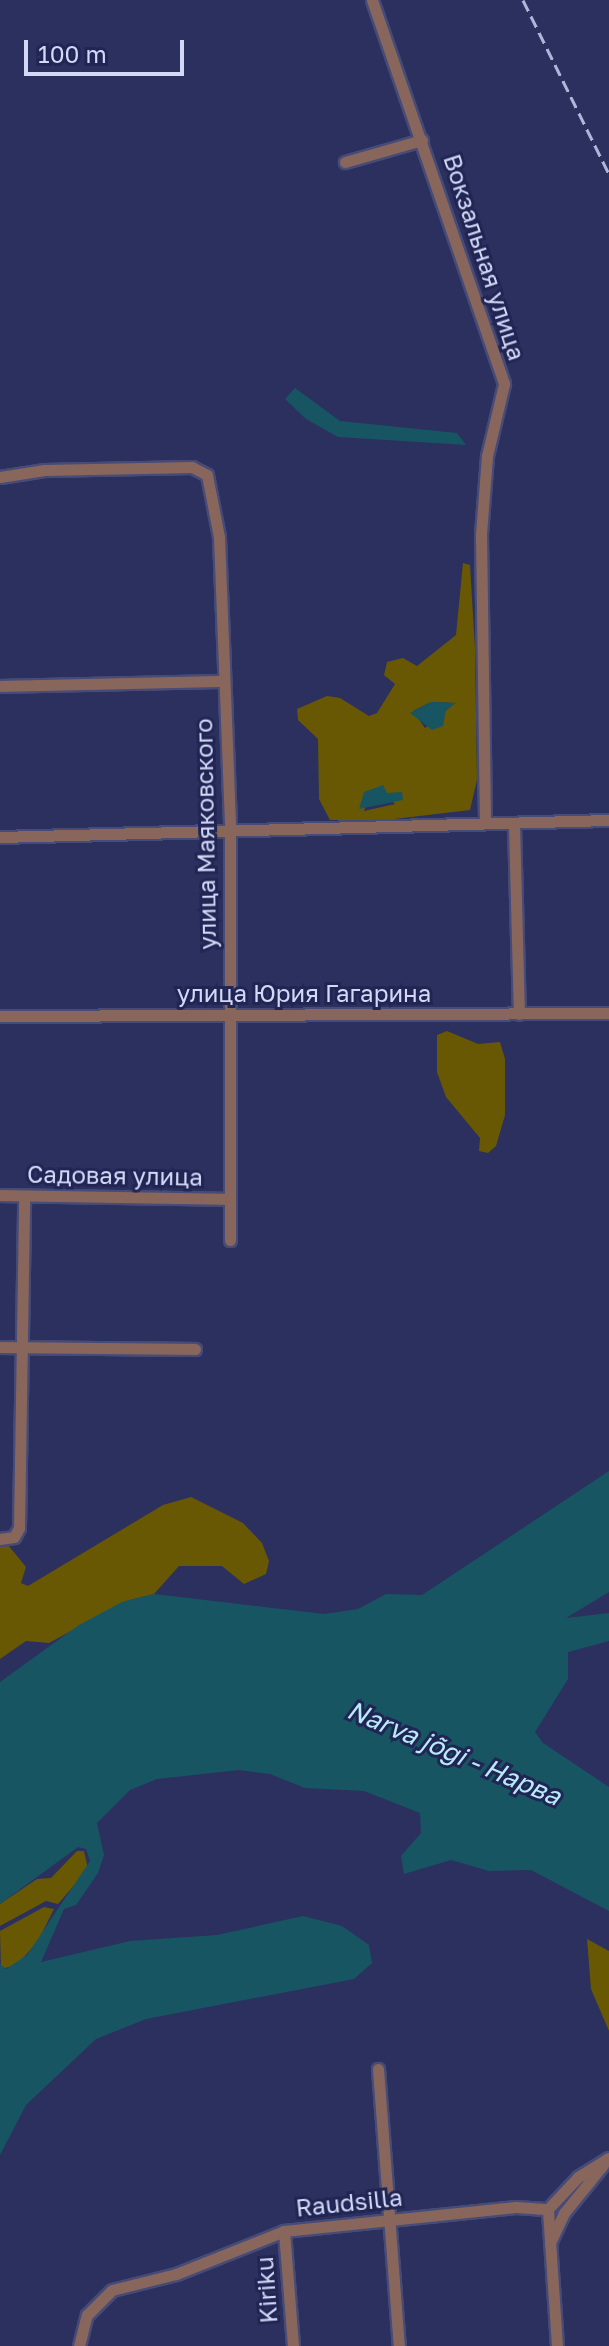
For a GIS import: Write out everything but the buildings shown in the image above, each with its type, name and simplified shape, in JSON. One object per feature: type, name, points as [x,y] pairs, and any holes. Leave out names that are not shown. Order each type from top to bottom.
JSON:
[{"type":"street","name":"Вокзальная улица","points":[[372,0],[504,384],[487,456],[481,534],[485,823]]},
{"type":"street","points":[[345,162],[422,140]]},
{"type":"street","name":"улица Маяковского","points":[[0,477],[44,470],[192,467],[207,475],[219,537],[230,829],[230,1240]]},
{"type":"street","points":[[0,686],[224,681]]},
{"type":"street","points":[[0,837],[609,820]]},
{"type":"street","points":[[514,825],[519,1014]]},
{"type":"street","name":"улица Юрия Гагарина","points":[[0,1016],[609,1013]]},
{"type":"street","name":"Садовая улица","points":[[0,1195],[230,1199]]},
{"type":"street","points":[[0,1539],[14,1537],[19,1528],[24,1197]]},
{"type":"street","points":[[0,1347],[195,1349]]},
{"type":"street","points":[[378,2069],[386,2220],[399,2346]]},
{"type":"street","points":[[557,2346],[548,2208],[578,2177],[609,2158]]},
{"type":"street","points":[[549,2256],[563,2214],[609,2158]]},
{"type":"street","points":[[548,2208],[561,2203],[563,2214]]},
{"type":"street","name":"Raudsilla","points":[[79,2346],[87,2315],[102,2297],[125,2284],[163,2277],[284,2231],[548,2208]]},
{"type":"street","name":"Kiriku","points":[[284,2231],[293,2346]]},
{"type":"shaded area","points":[[463,563],[470,565],[475,648],[477,780],[470,810],[386,820],[330,820],[319,799],[318,739],[298,720],[297,709],[327,696],[340,698],[369,716],[377,713],[395,684],[384,675],[387,662],[403,658],[417,666],[456,635]],"holes":[[[431,702],[455,703],[425,728],[413,711]],[[372,790],[380,790],[395,804],[364,811]]]},
{"type":"shaded area","points":[[447,1031],[478,1044],[500,1042],[505,1059],[505,1115],[496,1146],[488,1153],[479,1151],[480,1138],[446,1097],[437,1072],[437,1035]]},
{"type":"shaded area","points":[[191,1497],[243,1523],[262,1543],[269,1561],[266,1574],[244,1584],[222,1566],[179,1566],[154,1594],[126,1601],[49,1643],[26,1641],[0,1659],[0,1546],[8,1545],[26,1567],[21,1583],[28,1586],[163,1505]]},
{"type":"shaded area","points":[[77,1851],[84,1851],[88,1869],[58,1904],[46,1901],[0,1926],[0,1904],[37,1879],[51,1878]]},
{"type":"shaded area","points":[[44,1907],[54,1909],[38,1941],[17,1965],[1,1969],[0,1931]]},
{"type":"shaded area","points":[[587,1939],[609,1951],[609,2031],[591,1989]]},
{"type":"water","points":[[295,388],[340,421],[457,433],[466,445],[338,437],[306,419],[285,399]]},
{"type":"water","points":[[431,702],[456,703],[446,710],[443,726],[432,730],[410,713]]},
{"type":"water","points":[[383,785],[387,793],[402,792],[403,800],[359,809],[364,792]]},
{"type":"water","name":"Narva jõgi - Нарва","points":[[609,1471],[609,1592],[566,1618],[609,1613],[609,1641],[568,1652],[568,1679],[535,1732],[543,1743],[609,1787],[609,1911],[531,1870],[489,1871],[451,1860],[404,1874],[401,1856],[421,1833],[420,1813],[364,1791],[305,1788],[270,1774],[239,1770],[157,1779],[130,1790],[97,1823],[104,1855],[98,1873],[76,1905],[64,1909],[41,1962],[130,1941],[217,1935],[303,1916],[342,1926],[369,1945],[372,1963],[354,1979],[146,2019],[96,2039],[26,2105],[0,2155],[0,1964],[6,1969],[27,1955],[90,1861],[86,1849],[78,1847],[0,1904],[0,1682],[79,1625],[122,1602],[154,1594],[324,1614],[358,1609],[386,1594],[422,1595]]},
{"type":"railway","points":[[523,0],[609,174]]}]
